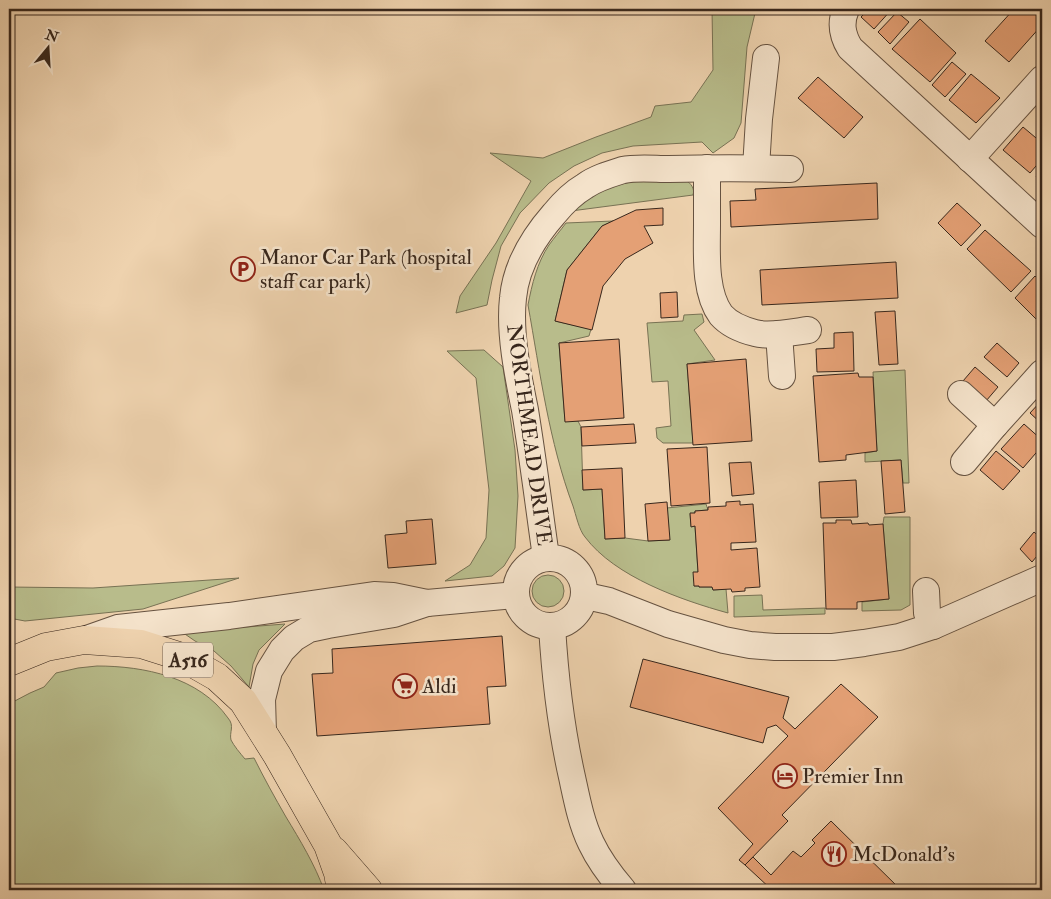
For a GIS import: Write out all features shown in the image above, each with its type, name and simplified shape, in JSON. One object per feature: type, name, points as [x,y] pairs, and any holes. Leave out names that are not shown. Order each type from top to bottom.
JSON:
[{"type":"highway","name":"A516","points":[[9,662],[46,647],[84,640],[142,644],[182,657],[217,676],[243,701],[328,844],[368,890]]},
{"type":"highway","name":"A516","points":[[9,641],[46,647]]},
{"type":"highway","name":"A516","points":[[328,844],[338,873],[341,890]]},
{"type":"street","points":[[846,9],[842,29],[844,38],[850,48],[1042,225]]},
{"type":"street","points":[[756,168],[766,58]]},
{"type":"street","points":[[970,159],[1042,79]]},
{"type":"street","points":[[707,168],[707,258],[709,284],[716,305],[722,315],[730,323],[756,333],[779,334],[808,330]]},
{"type":"street","name":"NORTHMEAD DRIVE","points":[[546,557],[525,411],[517,373],[513,327],[513,298],[517,279],[535,236],[574,193],[586,184],[626,170],[707,168],[790,169]]},
{"type":"street","points":[[779,334],[782,376]]},
{"type":"street","points":[[964,462],[1042,373]]},
{"type":"street","points":[[961,394],[995,425]]},
{"type":"street","points":[[546,557],[555,557],[567,561],[577,569],[584,581],[586,596],[581,608],[573,618],[564,624],[552,626],[532,621],[522,612],[515,595],[519,576],[529,564],[546,557]]},
{"type":"street","points":[[586,596],[609,601],[668,624],[750,645],[834,647],[899,637],[933,626],[1042,578]]},
{"type":"street","points":[[926,592],[927,613],[933,626]]},
{"type":"street","points":[[263,733],[262,699],[269,671],[282,650],[294,638],[309,629],[394,614],[427,603],[515,595]]},
{"type":"street","points":[[84,640],[118,628],[229,616],[374,596],[393,596],[427,603]]},
{"type":"street","points":[[552,626],[556,680],[565,746],[580,812],[597,855],[623,890]]},
{"type":"green space","points":[[712,9],[756,9],[747,47],[741,123],[734,138],[713,153],[702,142],[633,146],[602,153],[574,166],[549,183],[520,213],[501,246],[487,305],[456,313],[460,296],[496,243],[531,181],[490,153],[543,158],[651,117],[655,106],[691,102],[713,70]]},
{"type":"green space","points":[[685,179],[692,186],[693,195],[571,211],[586,199],[607,188],[640,181]]},
{"type":"green space","points":[[613,221],[602,226],[567,270],[555,321],[591,329],[589,336],[559,343],[565,421],[578,421],[581,427],[583,490],[602,489],[605,539],[669,540],[667,508],[706,504],[708,510],[695,511],[695,513],[690,514],[691,526],[695,526],[698,572],[694,586],[712,587],[713,590],[726,589],[728,613],[670,594],[613,564],[583,534],[565,482],[551,432],[528,305],[541,259],[566,223]]},
{"type":"green space","points":[[702,314],[704,322],[694,330],[715,360],[687,364],[693,443],[663,443],[657,438],[656,428],[671,426],[668,381],[652,382],[647,323],[683,321],[684,315]]},
{"type":"green space","points":[[484,350],[503,367],[515,450],[518,496],[515,548],[504,566],[492,576],[445,581],[470,565],[486,538],[489,490],[476,378],[447,351]]},
{"type":"green space","points":[[905,370],[909,483],[903,483],[901,460],[865,462],[865,453],[877,451],[873,372]]},
{"type":"green space","points":[[884,517],[910,517],[910,605],[901,610],[862,611],[862,602],[889,599]]},
{"type":"green space","points":[[548,575],[554,576],[559,580],[563,585],[563,597],[559,602],[554,606],[548,607],[542,606],[537,602],[533,597],[532,591],[533,585],[537,580],[542,576]]},
{"type":"green space","points":[[239,578],[143,609],[25,621],[9,618],[9,587],[93,588]]},
{"type":"green space","points":[[762,595],[763,610],[825,608],[825,614],[734,617],[734,596]]},
{"type":"green space","points":[[285,624],[259,650],[253,664],[249,687],[231,666],[214,651],[182,632]]},
{"type":"green space","points":[[97,666],[133,668],[169,677],[202,693],[216,704],[230,721],[231,740],[235,747],[245,759],[254,758],[307,853],[324,890],[9,890],[9,704],[44,687],[56,673]]},
{"type":"building","points":[[869,9],[892,9],[874,29],[861,17]]},
{"type":"building","points":[[1014,9],[1042,10],[1042,25],[1009,62],[985,41]]},
{"type":"building","points":[[897,12],[909,22],[890,44],[878,32]]},
{"type":"building","points":[[920,19],[956,53],[930,82],[892,49]]},
{"type":"building","points":[[952,62],[966,74],[945,97],[932,85]]},
{"type":"building","points":[[971,74],[1000,98],[976,123],[949,100]]},
{"type":"building","points":[[818,77],[863,117],[844,138],[798,98]]},
{"type":"building","points":[[1023,127],[1042,143],[1042,159],[1030,173],[1003,150]]},
{"type":"building","points":[[1042,169],[1042,183],[1036,177]]},
{"type":"building","points":[[877,183],[878,219],[731,227],[730,201],[756,200],[755,189]]},
{"type":"building","points":[[957,203],[981,225],[961,246],[938,223]]},
{"type":"building","points":[[663,208],[663,225],[644,226],[653,243],[625,259],[603,286],[592,330],[555,321],[567,270],[602,226],[636,210]]},
{"type":"building","points":[[985,230],[1031,271],[1011,292],[967,249]]},
{"type":"building","points":[[896,262],[898,298],[762,305],[760,270]]},
{"type":"building","points":[[1035,276],[1042,283],[1042,325],[1015,298]]},
{"type":"building","points":[[677,292],[678,317],[661,318],[660,293]]},
{"type":"building","points":[[895,311],[898,364],[879,365],[875,312]]},
{"type":"building","points":[[853,332],[854,371],[817,372],[816,349],[834,348],[834,333]]},
{"type":"building","points":[[619,339],[624,418],[565,422],[559,343]]},
{"type":"building","points":[[997,343],[1019,363],[1007,377],[984,357]]},
{"type":"building","points":[[746,359],[752,441],[693,445],[687,364]]},
{"type":"building","points":[[975,367],[998,387],[986,401],[963,381]]},
{"type":"building","points":[[858,373],[859,377],[873,377],[877,451],[846,455],[846,460],[819,462],[813,376]]},
{"type":"building","points":[[1042,400],[1042,424],[1030,413]]},
{"type":"building","points":[[634,424],[636,443],[582,446],[581,427]]},
{"type":"building","points":[[1024,424],[1042,440],[1042,446],[1023,468],[1001,449]]},
{"type":"building","points":[[707,447],[710,503],[671,506],[667,449]]},
{"type":"building","points":[[996,451],[1020,471],[1003,490],[980,470]]},
{"type":"building","points":[[901,460],[905,512],[885,514],[881,461]]},
{"type":"building","points":[[751,462],[754,494],[732,496],[729,463]]},
{"type":"building","points":[[622,468],[625,538],[605,539],[602,489],[583,490],[582,470]]},
{"type":"building","points":[[856,480],[858,517],[821,518],[819,482]]},
{"type":"building","points":[[740,501],[740,505],[753,504],[756,542],[731,543],[731,550],[757,548],[760,587],[745,588],[745,591],[732,592],[731,589],[713,590],[712,587],[694,586],[693,572],[698,572],[695,526],[691,527],[690,513],[708,510],[708,507],[726,506],[726,502]]},
{"type":"building","points":[[667,502],[670,540],[648,541],[645,504]]},
{"type":"building","points":[[432,519],[436,564],[388,568],[385,535],[407,533],[406,521]]},
{"type":"building","points":[[836,520],[851,520],[852,524],[883,524],[889,599],[857,602],[857,609],[826,609],[823,523],[836,523]]},
{"type":"building","points":[[1034,532],[1042,539],[1042,550],[1032,562],[1020,549]]},
{"type":"building","name":"Aldi","points":[[502,636],[506,686],[487,687],[490,724],[317,736],[312,674],[333,673],[332,649]]},
{"type":"building","name":"Premier Inn","points":[[643,659],[789,697],[783,718],[795,729],[841,684],[878,717],[782,815],[788,821],[745,865],[739,860],[753,844],[718,808],[788,736],[776,725],[767,728],[763,743],[630,707]]},
{"type":"building","name":"McDonald's","points":[[831,821],[901,890],[772,890],[745,865],[753,857],[771,875],[793,851],[801,857],[815,843],[812,840]]},
{"type":"place","name":"Manor Car Park (hospital staff car park)","points":[[243,269]]},
{"type":"place","name":"Aldi","points":[[405,686]]},
{"type":"place","name":"Premier Inn","points":[[785,776]]},
{"type":"place","name":"McDonald's","points":[[834,854]]}]
